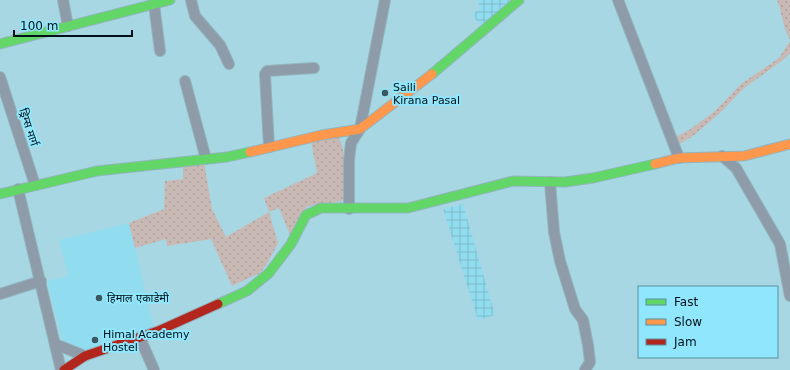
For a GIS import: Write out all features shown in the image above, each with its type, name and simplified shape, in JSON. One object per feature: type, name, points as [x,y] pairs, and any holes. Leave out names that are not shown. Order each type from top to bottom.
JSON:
[{"type":"street","points":[[63,0],[68,26]]},
{"type":"street","points":[[0,44],[170,0]]},
{"type":"street","points":[[191,0],[195,16],[220,44],[229,64]]},
{"type":"street","points":[[360,129],[385,0]]},
{"type":"street","points":[[349,209],[350,148],[351,143],[360,129],[415,88],[519,0]]},
{"type":"street","points":[[618,0],[679,158]]},
{"type":"street","points":[[154,4],[160,51]]},
{"type":"street","points":[[269,147],[265,74],[267,71],[314,68]]},
{"type":"street","name":"ड्रिम्स मार्ग","points":[[0,77],[35,185]]},
{"type":"street","points":[[185,81],[206,159]]},
{"type":"street","points":[[0,194],[97,171],[227,157],[360,129]]},
{"type":"street","points":[[18,189],[55,344],[63,370],[85,356],[140,338],[234,297],[254,286],[269,272],[291,244],[303,220],[310,212],[321,208],[408,208],[513,181],[565,182],[593,178],[679,158],[744,156],[790,144]]},
{"type":"street","points":[[722,156],[736,168],[780,244],[790,296]]},
{"type":"street","points":[[550,182],[554,232],[560,260],[575,309],[583,320],[588,345],[590,362],[585,370]]},
{"type":"street","points":[[0,294],[41,281]]},
{"type":"street","points":[[140,338],[154,370]]},
{"type":"street","points":[[55,344],[85,356]]},
{"type":"shaded area","points":[[478,0],[515,0],[484,29],[472,15],[480,8]]},
{"type":"shaded area","points":[[777,0],[790,0],[790,40],[785,30]]},
{"type":"shaded area","points":[[790,41],[790,53],[783,60],[743,89],[719,114],[693,136],[676,146],[673,138],[689,130],[715,111],[741,84],[779,58]]},
{"type":"shaded area","points":[[338,137],[343,148],[344,157],[344,198],[341,201],[308,206],[299,217],[290,235],[279,208],[269,212],[264,198],[317,173],[311,141]]},
{"type":"shaded area","points":[[204,162],[212,209],[226,237],[269,212],[278,243],[267,264],[260,273],[232,286],[211,239],[167,246],[166,239],[135,248],[129,223],[164,209],[165,181],[183,179],[183,164]]},
{"type":"shaded area","points":[[463,204],[495,315],[478,320],[443,209]]},
{"type":"shaded area","name":"हिमाल एकाडेमी","points":[[129,223],[154,328],[86,350],[64,347],[47,281],[68,276],[59,240]]},
{"type":"traffic: fast","points":[[0,44],[170,0]]},
{"type":"traffic: fast","points":[[432,74],[519,0]]},
{"type":"traffic: fast","points":[[0,194],[97,171],[227,157],[250,152]]},
{"type":"traffic: fast","points":[[218,304],[247,291],[269,273],[291,244],[306,215],[321,208],[408,208],[513,181],[565,182],[593,178],[655,164]]},
{"type":"traffic: slow","points":[[250,152],[322,135],[360,129],[432,74]]},
{"type":"traffic: slow","points":[[655,164],[679,158],[744,156],[790,144]]},
{"type":"traffic: jam","points":[[64,370],[85,356],[158,331],[218,304]]},
{"type":"place","name":"Saili Kirana Pasal","points":[[385,93]]},
{"type":"place","name":"हिमाल एकाडेमी","points":[[99,298]]},
{"type":"place","name":"Himal Academy Hostel","points":[[95,340]]}]
